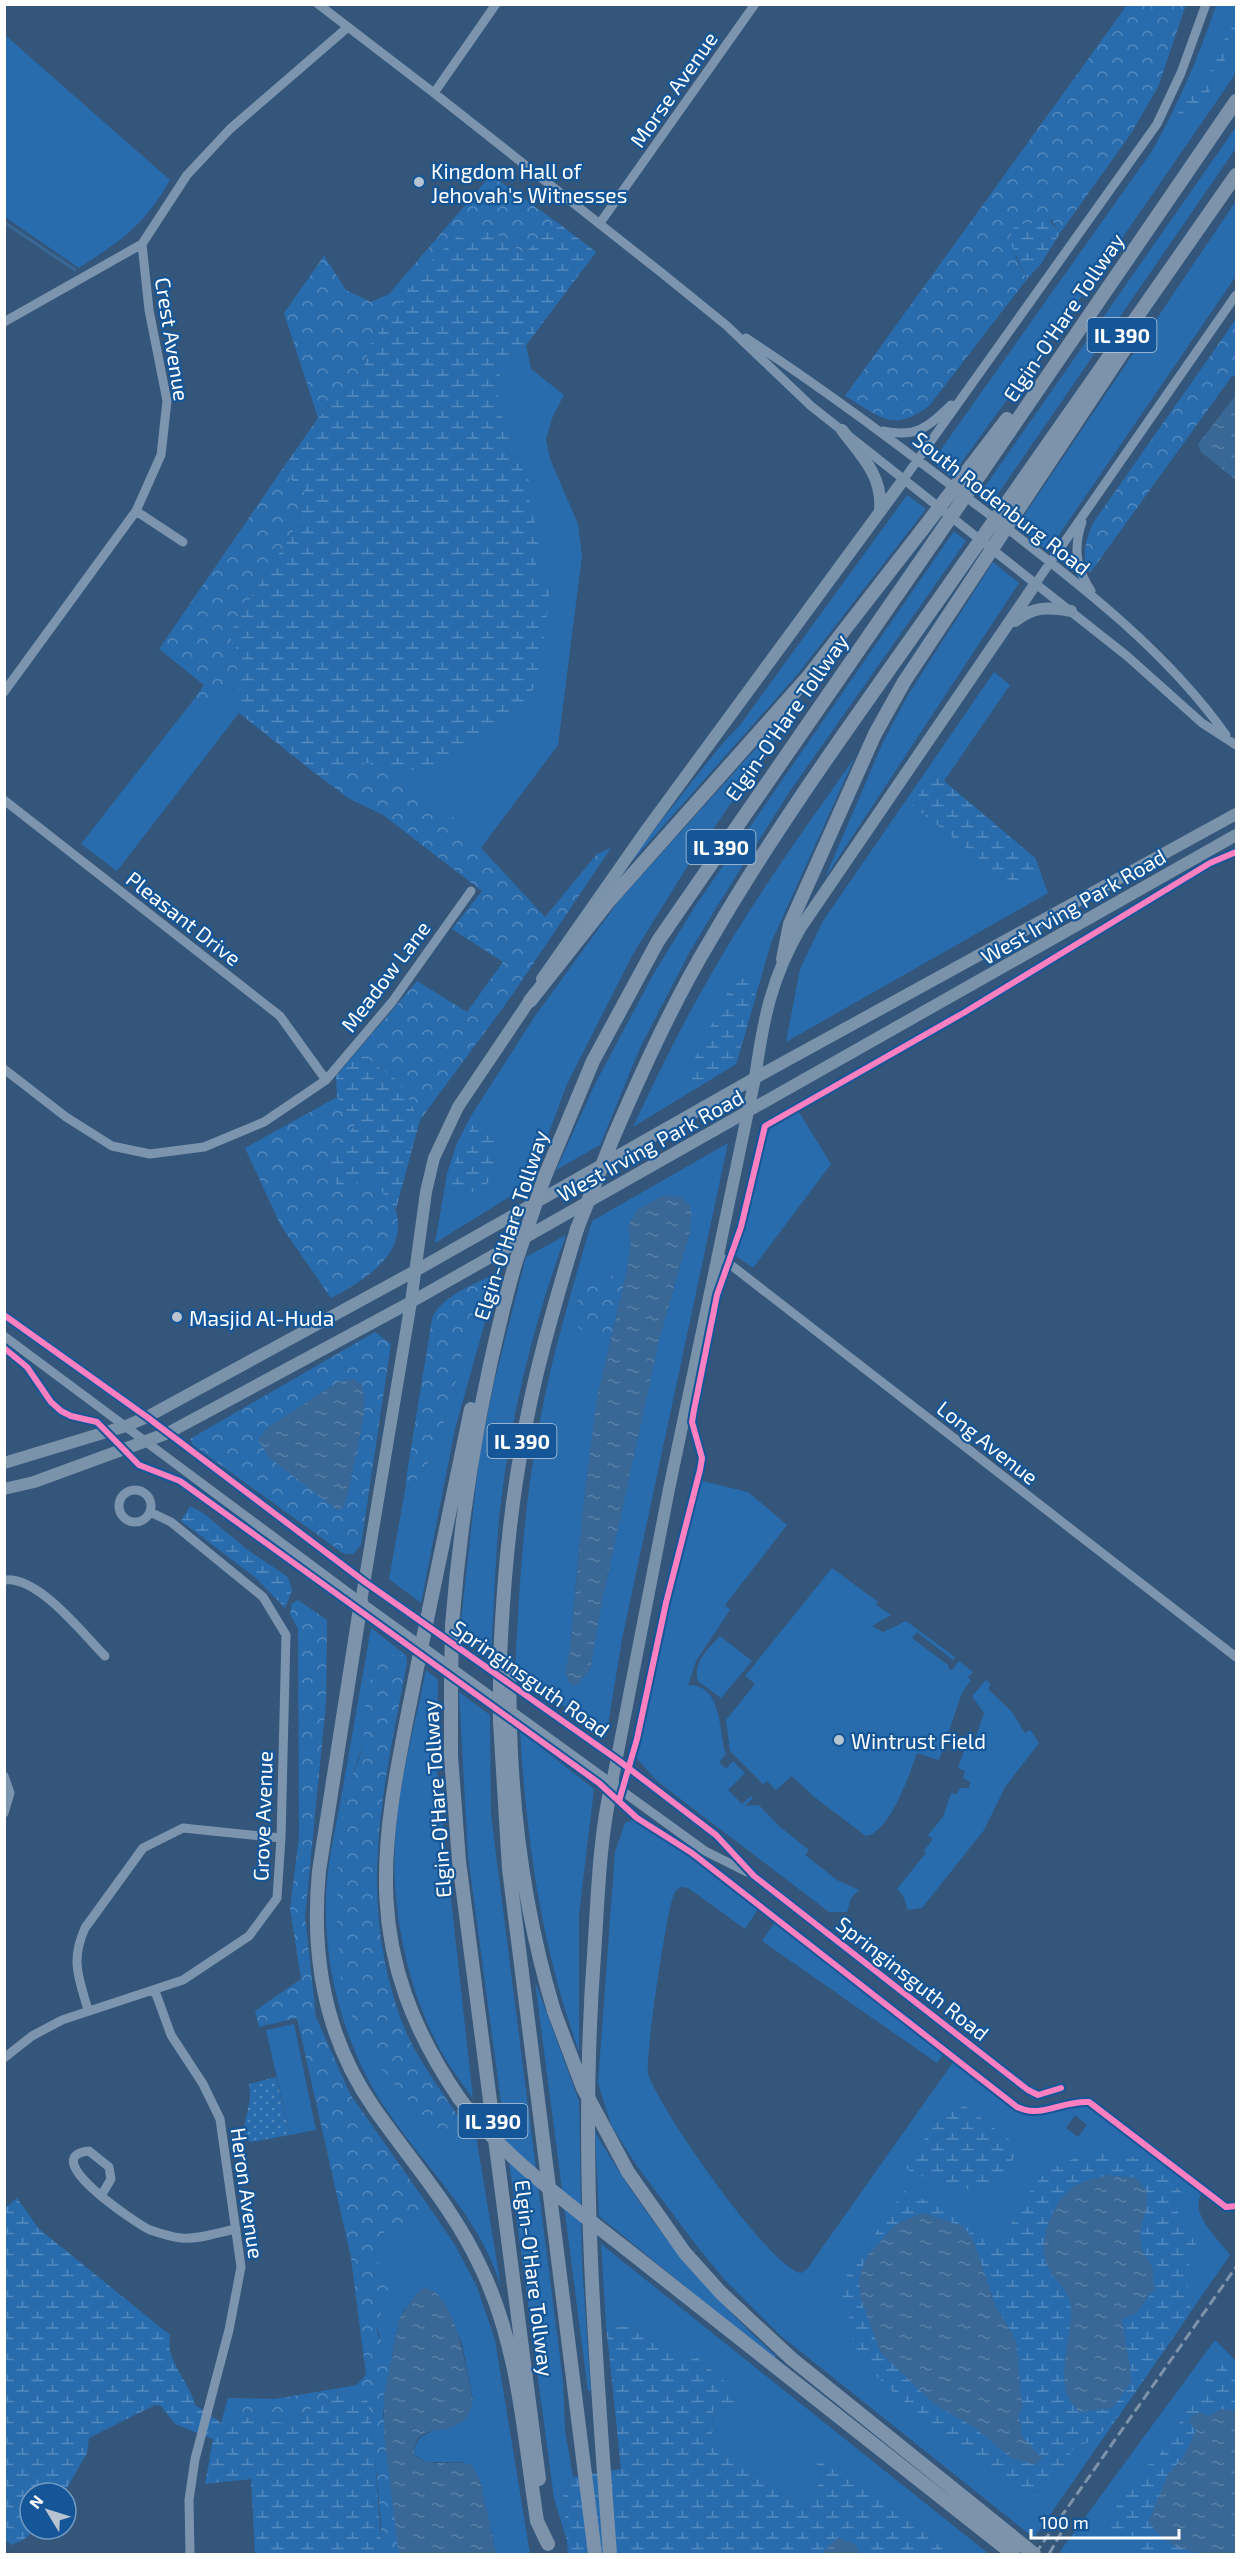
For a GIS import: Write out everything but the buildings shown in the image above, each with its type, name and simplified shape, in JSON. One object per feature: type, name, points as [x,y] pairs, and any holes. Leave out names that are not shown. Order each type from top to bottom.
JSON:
[{"type":"highway","name":"Elgin-O'Hare Tollway","points":[[548,2549],[459,1861],[451,1756],[452,1624],[463,1513],[486,1374],[515,1264],[545,1176],[593,1061],[623,1000],[658,941],[935,540],[976,470],[1139,243],[1236,101]]},
{"type":"highway","name":"Elgin-O'Hare Tollway","points":[[596,2554],[509,1869],[503,1602],[511,1517],[526,1425],[543,1349],[578,1229],[613,1138],[674,1006],[710,939],[784,824],[964,562],[1016,501],[1236,175]]},
{"type":"highway","points":[[530,1001],[609,901],[807,678],[922,530],[976,470]]},
{"type":"highway","points":[[783,959],[790,924],[875,734],[904,682],[977,572],[1016,501]]},
{"type":"highway","points":[[486,1374],[471,1408],[393,1787],[386,1839],[384,1878],[387,1923],[396,1966],[415,2022],[436,2063],[459,2098],[477,2122],[511,2156],[1008,2545],[1034,2554]]},
{"type":"highway","points":[[361,1602],[319,1871],[316,1904],[321,1982],[336,2032],[356,2079],[466,2237],[496,2303],[506,2332],[513,2369],[537,2521],[548,2549]]},
{"type":"highway","points":[[505,1726],[517,1836],[536,1953],[554,2011],[583,2088],[628,2172],[685,2253],[721,2293],[792,2358],[1008,2545]]},
{"type":"highway","points":[[610,2554],[591,2298],[586,2152],[588,2057],[603,1824],[612,1783]]},
{"type":"main road","points":[[842,430],[870,465],[881,495],[880,511]]},
{"type":"main road","points":[[361,1602],[416,1271],[426,1192],[434,1158],[446,1129],[458,1107],[530,1001],[549,966],[904,480]]},
{"type":"main road","points":[[612,1783],[669,1489],[755,1078],[762,1025],[783,959],[801,927],[1036,583]]},
{"type":"main road","points":[[1004,629],[1026,612],[1043,607],[1071,611]]},
{"type":"main road","name":"West Irving Park Road","points":[[4,1463],[126,1426],[147,1417],[416,1271],[755,1078],[1236,814]]},
{"type":"main road","name":"West Irving Park Road","points":[[4,1489],[34,1482],[168,1433],[411,1302],[1236,835]]},
{"type":"street","name":"South Rodenburg Road","points":[[318,4],[600,223],[726,325],[811,406],[1071,611],[1202,723],[1233,742]]},
{"type":"street","points":[[434,93],[496,4]]},
{"type":"street","name":"Morse Avenue","points":[[600,223],[755,4]]},
{"type":"street","points":[[904,480],[1157,124],[1181,73],[1206,4]]},
{"type":"street","points":[[4,322],[142,244],[187,176],[230,129],[348,27]]},
{"type":"street","name":"Crest Avenue","points":[[4,692],[136,512],[161,455],[167,401],[149,310],[142,244]]},
{"type":"street","points":[[1036,583],[1236,295]]},
{"type":"street","name":"South Rodenburg Road","points":[[726,325],[824,388],[1098,600],[1209,711],[1233,742]]},
{"type":"street","points":[[878,430],[911,434],[928,426],[965,394]]},
{"type":"street","points":[[1087,510],[1078,533],[1076,559],[1083,578],[1098,600]]},
{"type":"street","points":[[136,512],[183,542]]},
{"type":"street","name":"Pleasant Drive","points":[[4,800],[280,1016],[326,1080]]},
{"type":"street","name":"Meadow Lane","points":[[4,1069],[66,1117],[112,1146],[150,1154],[204,1147],[264,1122],[326,1080],[392,1002],[471,891]]},
{"type":"street","name":"Long Avenue","points":[[718,1255],[1236,1657]]},
{"type":"street","name":"Springinsguth Road","points":[[4,1315],[147,1417],[365,1582],[618,1760],[716,1835],[754,1876],[1028,2090],[1038,2095],[1061,2088]]},
{"type":"street","name":"Springinsguth Road","points":[[4,1336],[361,1602],[705,1851],[754,1876]]},
{"type":"street","name":"Grove Avenue","points":[[4,2058],[43,2029],[88,2010],[155,1991],[183,1980],[249,1936],[277,1898],[281,1838],[286,1635],[263,1597],[171,1522],[150,1512]]},
{"type":"street","points":[[4,1580],[18,1580],[59,1608],[105,1656]]},
{"type":"street","points":[[4,1813],[10,1793],[7,1781]]},
{"type":"street","points":[[88,2010],[76,1962],[80,1938],[143,1848],[183,1828],[281,1838]]},
{"type":"street","name":"Heron Avenue","points":[[155,1991],[171,2035],[203,2084],[220,2119],[241,2267],[228,2330],[195,2459],[189,2500],[190,2554]]},
{"type":"street","points":[[101,2196],[111,2179],[109,2167],[89,2151],[81,2152],[75,2157],[74,2164],[77,2174],[101,2196],[149,2229],[183,2239],[236,2229]]},
{"type":"green space","points":[[1127,5],[1186,5],[1158,87],[1130,135],[1060,233],[1051,219],[1015,256],[1027,279],[929,406],[905,419],[886,419],[845,396]]},
{"type":"green space","points":[[1216,5],[1236,5],[1236,73],[1094,279],[951,477],[932,462],[1152,151],[1188,79]]},
{"type":"green space","points":[[1236,12],[1236,37],[1201,108],[1171,130],[1176,116],[1194,87],[1206,83]]},
{"type":"green space","points":[[5,35],[170,180],[150,210],[131,231],[79,268],[5,217]]},
{"type":"green space","points":[[1236,127],[1236,148],[991,504],[979,495]]},
{"type":"green space","points":[[491,175],[558,223],[530,248],[522,252],[487,228],[371,344],[361,374],[318,418],[284,313],[324,256],[346,290],[371,302],[389,294]]},
{"type":"green space","points":[[1236,201],[1236,276],[1048,551],[1017,526]]},
{"type":"green space","points":[[1044,213],[1060,233],[1041,264],[1027,279],[1009,240],[1013,228],[1022,223],[1028,226]]},
{"type":"green space","points":[[558,223],[596,252],[526,345],[531,369],[564,395],[553,416],[546,439],[550,459],[578,524],[582,556],[558,745],[480,849],[447,811],[411,791],[398,766],[339,768],[324,780],[239,713],[117,871],[81,844],[195,698],[210,706],[530,248]]},
{"type":"green space","points":[[558,223],[596,252],[526,345],[504,359],[499,378],[498,403],[514,454],[531,484],[529,508],[540,533],[535,572],[550,592],[542,654],[534,687],[516,710],[484,738],[449,762],[434,769],[423,771],[361,763],[338,771],[324,780],[239,713],[238,686],[243,660],[231,640],[234,624],[297,525],[305,491],[281,471],[318,418],[361,374],[371,344],[428,263],[463,232],[487,228],[522,252],[530,248]]},
{"type":"green space","points":[[1236,319],[1236,375],[1232,376],[1090,573],[1085,554],[1086,542],[1093,523]]},
{"type":"green space","points":[[281,471],[305,491],[297,525],[234,624],[231,640],[243,660],[221,696],[210,706],[195,698],[204,685],[159,649]]},
{"type":"green space","points":[[907,495],[926,509],[797,675],[633,860],[631,859],[722,744],[740,725]]},
{"type":"green space","points":[[954,531],[966,541],[790,791],[688,955],[640,1048],[600,1145],[556,1170],[595,1084],[654,973],[696,905]]},
{"type":"green space","points":[[993,562],[1019,583],[825,878],[883,742],[908,695]]},
{"type":"green space","points":[[994,672],[1010,685],[944,781],[1035,858],[1048,893],[786,1042],[800,969],[823,921]]},
{"type":"green space","points":[[800,699],[802,700],[687,867],[633,954],[567,1084],[530,1184],[435,1243],[447,1174],[457,1143],[471,1116],[535,1016],[618,902]]},
{"type":"green space","points":[[855,757],[771,943],[736,1064],[633,1127],[681,1029],[729,943],[781,862]]},
{"type":"green space","points":[[377,761],[398,766],[411,791],[447,811],[545,917],[597,854],[611,848],[510,998],[420,1120],[398,1081],[374,1064],[360,1048],[417,981],[467,1012],[503,962],[452,929],[482,891],[383,815],[348,798],[324,780],[339,768]]},
{"type":"green space","points":[[934,773],[1035,858],[1041,873],[1021,886],[1000,875],[912,805]]},
{"type":"green space","points":[[745,977],[756,996],[736,1064],[695,1089],[689,1070],[732,984]]},
{"type":"green space","points":[[360,1048],[374,1064],[398,1081],[420,1120],[396,1209],[370,1177],[361,1176],[351,1190],[341,1192],[324,1161],[355,1125],[337,1097],[336,1076]]},
{"type":"green space","points":[[337,1097],[355,1125],[351,1190],[361,1176],[370,1177],[389,1198],[396,1211],[398,1227],[395,1241],[380,1265],[369,1275],[331,1298],[281,1226],[245,1148]]},
{"type":"green space","points":[[797,1109],[831,1164],[753,1268],[736,1256],[759,1154],[770,1129]]},
{"type":"green space","points":[[481,1120],[491,1131],[493,1138],[496,1152],[496,1174],[480,1191],[459,1195],[452,1186],[454,1164],[473,1123]]},
{"type":"green space","points":[[728,1143],[622,1639],[606,1737],[515,1670],[520,1583],[532,1467],[554,1356],[592,1221]],"holes":[[[628,1227],[689,1235],[659,1340],[602,1601],[590,1670],[571,1685],[566,1669],[570,1651],[585,1496],[595,1419],[610,1342],[600,1343],[576,1326],[574,1314],[582,1284],[627,1271],[631,1242]]]},
{"type":"green space","points":[[566,1235],[532,1340],[509,1447],[496,1553],[491,1652],[460,1630],[479,1458],[494,1383],[526,1257]]},
{"type":"green space","points":[[627,1271],[610,1342],[600,1343],[576,1326],[574,1314],[582,1284]]},
{"type":"green space","points":[[499,1272],[455,1429],[421,1603],[389,1579],[406,1485],[410,1488],[426,1467],[453,1399],[459,1364],[489,1280],[486,1278]]},
{"type":"green space","points":[[486,1278],[490,1280],[459,1364],[453,1399],[426,1467],[410,1488],[406,1485],[406,1479],[432,1319],[447,1300]]},
{"type":"green space","points":[[375,1332],[391,1344],[361,1545],[353,1554],[344,1554],[193,1445],[190,1439]],"holes":[[[354,1379],[363,1387],[364,1415],[346,1501],[266,1429],[338,1382]]]},
{"type":"green space","points":[[698,1480],[748,1492],[787,1525],[725,1605],[730,1610],[696,1661],[688,1685],[708,1692],[717,1710],[726,1754],[719,1762],[726,1769],[733,1761],[745,1773],[728,1790],[742,1804],[751,1796],[753,1798],[745,1806],[759,1805],[780,1827],[809,1850],[805,1855],[837,1880],[859,1890],[851,1898],[847,1912],[829,1912],[657,1781],[632,1753]]},
{"type":"green space","points":[[190,1506],[203,1513],[249,1551],[288,1577],[292,1590],[285,1608],[256,1578],[181,1521]]},
{"type":"green space","name":"Wintrust Field","points":[[832,1568],[878,1602],[876,1605],[891,1615],[872,1626],[883,1632],[906,1621],[955,1657],[953,1660],[917,1632],[912,1638],[948,1665],[949,1669],[952,1670],[959,1661],[973,1672],[968,1677],[971,1680],[962,1693],[939,1760],[917,1753],[891,1813],[875,1832],[866,1836],[813,1796],[792,1776],[776,1790],[767,1781],[763,1784],[730,1751],[726,1720],[755,1684],[745,1676]]},
{"type":"green space","points":[[298,1600],[327,1620],[326,1703],[305,1917],[316,2017],[350,2094],[430,2208],[406,2223],[391,2227],[379,2237],[374,2255],[384,2272],[388,2286],[377,2329],[378,2336],[383,2343],[393,2350],[383,2414],[401,2554],[382,2554],[381,2551],[377,2474],[366,2394],[343,2393],[283,2423],[246,2417],[221,2423],[228,2398],[275,2399],[357,2385],[366,2375],[351,2258],[297,2018],[259,2027],[255,2011],[301,1979],[290,1909],[299,1837],[298,1629],[290,1614],[292,1604]]},
{"type":"green space","points":[[371,1628],[406,1655],[394,1655],[347,1791],[340,1974],[459,2137],[466,2128],[476,2136],[501,2287],[490,2259],[460,2207],[387,2111],[371,2085],[343,2018],[331,1970],[326,1921],[328,1868]]},
{"type":"green space","points":[[720,1636],[752,1661],[721,1698],[698,1681],[697,1674],[699,1662]]},
{"type":"green space","points":[[394,1655],[406,1655],[407,1663],[383,1796],[377,1881],[379,1925],[386,1969],[399,2014],[420,2059],[466,2128],[459,2137],[445,2138],[390,2080],[356,2027],[340,1972],[337,1880],[343,1810],[362,1749],[370,1682],[375,1671],[383,1662]]},
{"type":"green space","points":[[426,1670],[438,1680],[436,1761],[473,2099],[453,2071],[430,2029],[411,1977],[399,1923],[394,1868],[397,1820],[407,1755]]},
{"type":"green space","points":[[986,1680],[991,1684],[988,1689],[1012,1712],[1025,1733],[1030,1730],[1039,1743],[1005,1787],[984,1830],[922,1908],[908,1910],[903,1896],[897,1889],[926,1853],[924,1851],[933,1839],[928,1835],[943,1817],[951,1793],[957,1794],[960,1788],[969,1788],[970,1782],[963,1778],[965,1771],[958,1768],[968,1740],[974,1742],[984,1713],[972,1696]]},
{"type":"green space","points":[[459,1692],[490,1715],[491,1815],[563,2381],[565,2430],[573,2477],[563,2494],[567,2541],[554,2498],[468,1856]]},
{"type":"green space","points":[[520,1731],[594,1789],[579,1914],[579,2052],[545,1933],[527,1814]]},
{"type":"green space","points":[[637,1818],[692,1853],[760,1906],[745,1929],[688,1888],[681,1887],[675,1892],[657,1986],[648,2073],[656,2091],[692,2150],[742,2217],[786,2265],[801,2273],[807,2269],[956,2058],[1005,2098],[1026,2110],[1034,2112],[1089,2102],[1203,2191],[1199,2199],[1201,2216],[1230,2255],[1034,2538],[781,2336],[724,2279],[696,2245],[637,2166],[611,2125],[598,2083],[615,1852],[625,1823]],"holes":[[[1075,2115],[1087,2125],[1078,2137],[1066,2128]]]},
{"type":"green space","points":[[777,1919],[946,2050],[937,2063],[762,1941]]},
{"type":"green space","points":[[535,1981],[579,2101],[582,2265],[591,2391],[588,2391]]},
{"type":"green space","points":[[294,2024],[316,2130],[290,2135],[266,2030]]},
{"type":"green space","points":[[276,2077],[290,2135],[251,2142],[245,2139],[244,2132],[250,2098],[249,2084]]},
{"type":"green space","points":[[957,2103],[968,2108],[1020,2148],[1008,2167],[985,2187],[972,2189],[945,2185],[910,2172],[906,2167],[947,2106]]},
{"type":"green space","points":[[595,2132],[655,2224],[699,2278],[776,2356],[774,2359],[599,2216]]},
{"type":"green space","points":[[1104,2151],[1129,2156],[1148,2164],[1157,2169],[1183,2194],[1176,2209],[1197,2246],[1189,2265],[1187,2278],[1192,2297],[1189,2315],[1113,2424],[1087,2443],[1074,2446],[1063,2467],[1052,2475],[1034,2501],[896,2395],[861,2361],[853,2340],[846,2300],[837,2290],[904,2191],[976,2223],[986,2246],[995,2241],[1009,2227],[1037,2182],[1044,2175],[1068,2161]],"holes":[[[1109,2175],[1136,2178],[1145,2207],[1141,2238],[1142,2251],[1151,2266],[1136,2314],[1122,2318],[1130,2369],[1112,2408],[1079,2412],[1071,2404],[1065,2349],[1071,2322],[1071,2309],[1065,2287],[1048,2268],[1044,2244],[1075,2186]],[[923,2213],[932,2214],[969,2232],[996,2307],[1016,2340],[1022,2406],[1019,2417],[1020,2428],[1028,2445],[1040,2454],[1023,2463],[1000,2451],[973,2426],[935,2405],[880,2352],[871,2322],[863,2308],[868,2255],[896,2224]]]},
{"type":"green space","points":[[17,2198],[39,2229],[170,2335],[171,2354],[195,2405],[221,2423],[246,2417],[283,2423],[343,2393],[366,2394],[373,2432],[382,2554],[255,2554],[251,2479],[205,2484],[213,2439],[175,2424],[161,2406],[155,2405],[89,2438],[87,2453],[71,2481],[18,2481],[18,2541],[21,2541],[12,2545],[5,2540],[4,2209]]},
{"type":"green space","points":[[430,2208],[455,2245],[477,2287],[495,2340],[530,2554],[496,2554],[480,2481],[463,2462],[426,2462],[414,2455],[416,2443],[424,2435],[473,2400],[462,2343],[451,2319],[405,2308],[400,2317],[393,2350],[382,2343],[375,2323],[388,2291],[374,2255],[379,2237],[391,2227],[406,2223]]},
{"type":"green space","points":[[601,2244],[989,2554],[949,2554],[852,2472],[817,2464],[821,2480],[804,2510],[712,2439],[713,2411],[745,2400],[685,2360],[628,2327],[606,2325]]},
{"type":"green space","points":[[606,2325],[628,2327],[684,2359],[694,2355],[746,2400],[713,2411],[712,2439],[804,2510],[821,2480],[817,2464],[822,2458],[852,2472],[949,2554],[860,2554],[855,2544],[824,2550],[824,2554],[568,2554],[563,2494],[573,2477],[621,2469]]},
{"type":"green space","points":[[1215,2340],[1236,2361],[1236,2411],[1199,2554],[1058,2554]]},
{"type":"green space","points":[[1221,2363],[1236,2380],[1236,2411],[1196,2430],[1183,2458],[1167,2475],[1183,2549],[1199,2554],[1148,2554],[1114,2535],[1107,2525],[1110,2516],[1142,2470],[1159,2456],[1203,2383]]},
{"type":"water","points":[[1236,395],[1236,480],[1201,452],[1198,444]]},
{"type":"water","points":[[664,1195],[680,1197],[689,1204],[692,1215],[689,1235],[659,1340],[602,1601],[590,1670],[577,1685],[571,1685],[566,1669],[570,1651],[583,1508],[597,1398],[627,1271],[631,1242],[628,1227],[637,1210]]},
{"type":"water","points":[[354,1379],[363,1387],[364,1415],[346,1501],[343,1508],[337,1510],[270,1458],[258,1440],[266,1429],[338,1382]]},
{"type":"water","points":[[1109,2175],[1136,2178],[1147,2193],[1147,2208],[1140,2240],[1152,2268],[1154,2289],[1136,2314],[1122,2318],[1132,2381],[1112,2408],[1079,2412],[1070,2401],[1064,2375],[1071,2320],[1070,2301],[1048,2268],[1044,2247],[1045,2235],[1053,2212],[1066,2193],[1078,2184]]},
{"type":"water","points":[[923,2213],[962,2226],[973,2239],[996,2307],[1016,2340],[1022,2406],[1019,2417],[1022,2437],[1042,2458],[1036,2465],[1011,2458],[973,2426],[935,2405],[880,2352],[860,2296],[859,2278],[863,2265],[868,2255],[896,2224]]},
{"type":"water","points":[[424,2288],[435,2292],[452,2318],[473,2400],[468,2414],[460,2423],[422,2435],[416,2443],[414,2455],[427,2462],[472,2465],[480,2481],[496,2554],[401,2554],[398,2549],[384,2433],[384,2396],[400,2317],[417,2293]]},
{"type":"water","points":[[1220,2409],[1236,2411],[1236,2554],[1199,2553],[1177,2546],[1157,2533],[1149,2522],[1167,2475],[1183,2458],[1196,2430],[1189,2422],[1192,2415],[1200,2412],[1209,2416]]},
{"type":"water","points":[[837,2538],[855,2544],[860,2554],[824,2554],[824,2551]]},
{"type":"waterway","points":[[4,222],[75,270]]},
{"type":"railway","points":[[1035,2554],[1236,2267]]},
{"type":"railway","points":[[1049,2554],[1068,2521]]},
{"type":"cycle path","points":[[619,1801],[637,1739],[666,1603],[700,1470],[702,1458],[692,1422],[717,1295],[741,1227],[765,1126],[965,1012],[1210,863],[1236,852]]},
{"type":"cycle path","points":[[4,1315],[147,1417],[365,1582],[618,1760],[716,1835],[754,1876],[1028,2090],[1038,2095],[1061,2088]]},
{"type":"cycle path","points":[[4,1348],[27,1367],[51,1402],[61,1411],[71,1416],[97,1422],[139,1465],[180,1481],[599,1783],[637,1818],[692,1853],[1017,2107],[1034,2111],[1089,2102],[1226,2207],[1236,2206]]},
{"type":"place","name":"Kingdom Hall of Jehovah's Witnesses","points":[[419,182]]},
{"type":"place","name":"Masjid Al-Huda","points":[[177,1317]]},
{"type":"place","name":"Wintrust Field","points":[[839,1740]]}]
